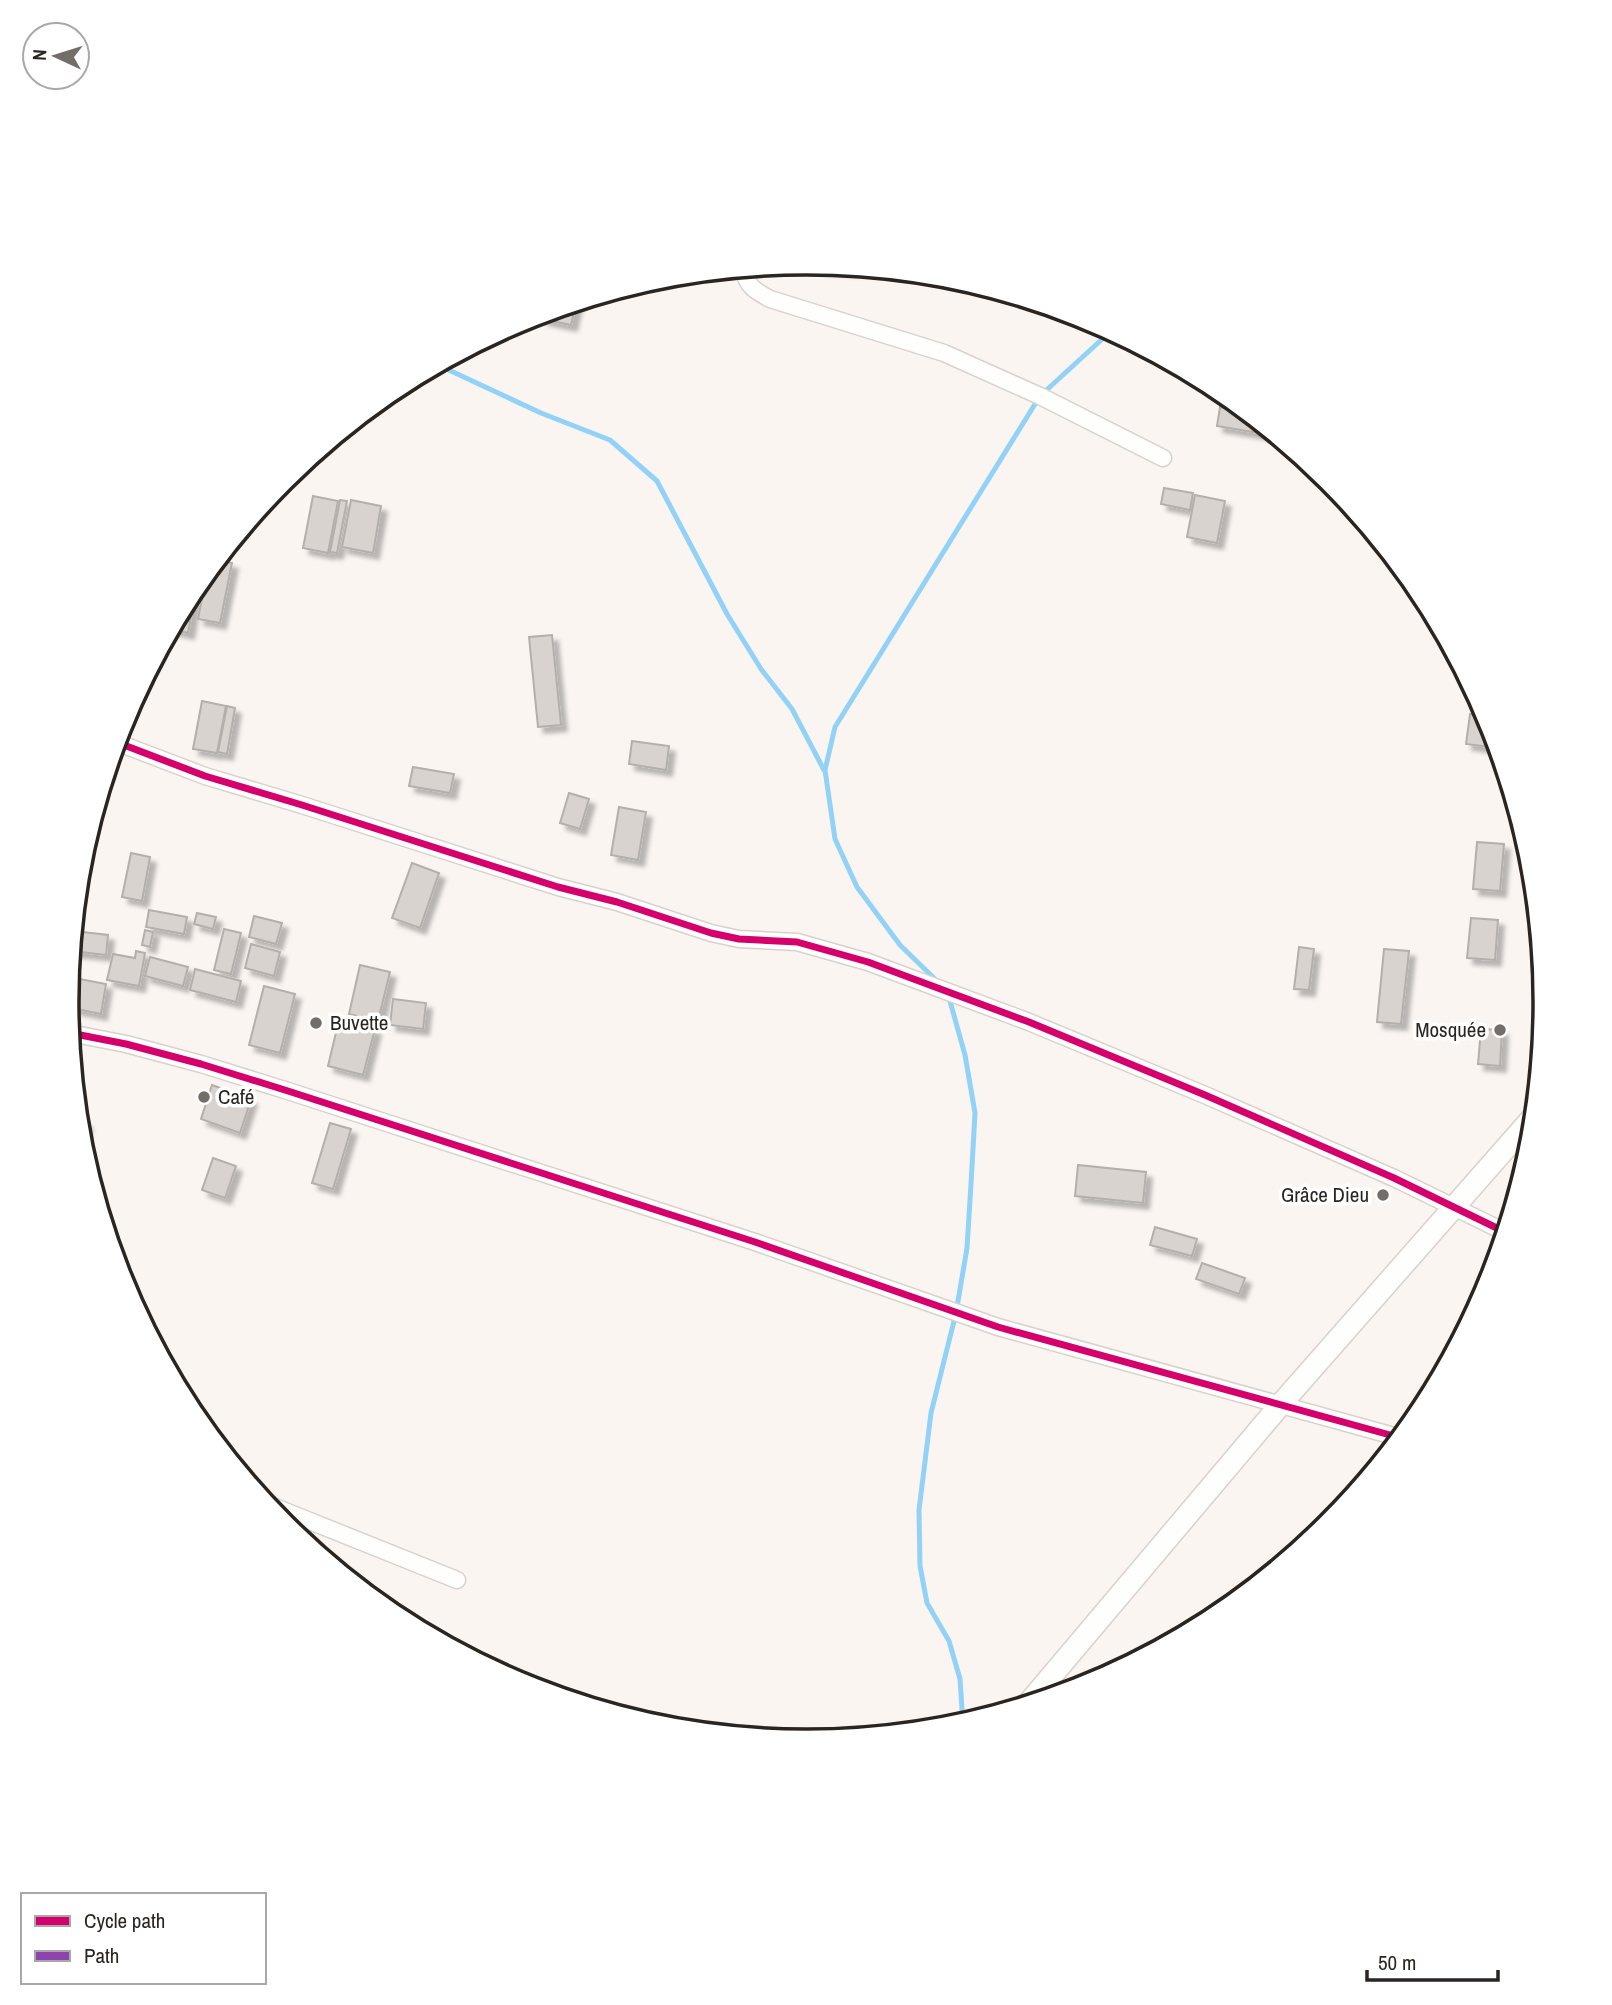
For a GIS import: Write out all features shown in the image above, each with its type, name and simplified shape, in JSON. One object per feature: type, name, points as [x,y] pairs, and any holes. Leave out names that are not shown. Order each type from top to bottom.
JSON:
[{"type":"street","points":[[746,278],[751,286],[770,299],[944,353],[1040,396],[1163,457]]},
{"type":"street","points":[[126,746],[205,776],[711,933],[739,939],[797,942],[868,962],[1029,1022],[1205,1095],[1497,1228]]},
{"type":"street","points":[[80,1035],[201,1064],[288,1091],[755,1242],[998,1327],[1390,1435]]},
{"type":"street","points":[[1037,1692],[1282,1404],[1521,1130]]},
{"type":"street","points":[[288,1512],[457,1580]]},
{"type":"building","points":[[574,314],[571,325],[553,321]]},
{"type":"building","points":[[1220,407],[1257,433],[1217,426]]},
{"type":"building","points":[[1164,488],[1193,493],[1190,510],[1161,504]]},
{"type":"building","points":[[1195,495],[1225,501],[1217,543],[1187,537]]},
{"type":"building","points":[[313,496],[338,501],[328,553],[303,548]]},
{"type":"building","points":[[340,500],[347,501],[337,553],[330,552]]},
{"type":"building","points":[[351,500],[381,506],[373,553],[342,547]]},
{"type":"building","points":[[227,562],[232,563],[220,623],[198,619],[202,596]]},
{"type":"building","points":[[192,613],[188,633],[181,631]]},
{"type":"building","points":[[552,635],[561,725],[538,727],[529,637]]},
{"type":"building","points":[[202,701],[226,706],[217,753],[193,749]]},
{"type":"building","points":[[227,706],[235,708],[227,754],[218,752]]},
{"type":"building","points":[[1470,714],[1474,714],[1487,747],[1466,744]]},
{"type":"building","points":[[632,741],[669,746],[666,770],[629,764]]},
{"type":"building","points":[[413,767],[454,774],[450,793],[409,786]]},
{"type":"building","points":[[569,793],[589,799],[580,829],[560,823]]},
{"type":"building","points":[[619,807],[646,812],[638,860],[611,855]]},
{"type":"building","points":[[1477,842],[1504,844],[1500,891],[1473,889]]},
{"type":"building","points":[[131,853],[150,857],[142,901],[122,897]]},
{"type":"building","points":[[412,863],[439,873],[420,928],[392,918]]},
{"type":"building","points":[[149,910],[187,917],[184,934],[146,927]]},
{"type":"building","points":[[197,913],[216,917],[213,929],[194,924]]},
{"type":"building","points":[[254,916],[282,923],[276,944],[249,937]]},
{"type":"building","points":[[1471,918],[1498,920],[1495,960],[1467,958]]},
{"type":"building","points":[[224,929],[241,933],[231,974],[214,970]]},
{"type":"building","points":[[145,930],[153,932],[150,947],[142,945]]},
{"type":"building","points":[[82,932],[108,935],[106,955],[80,952]]},
{"type":"building","points":[[251,944],[280,952],[274,976],[245,968]]},
{"type":"building","points":[[1299,947],[1314,949],[1309,990],[1294,989]]},
{"type":"building","points":[[1384,949],[1409,951],[1401,1024],[1377,1022]]},
{"type":"building","points":[[136,951],[145,953],[139,986],[107,980],[113,954],[135,958]]},
{"type":"building","points":[[150,957],[188,967],[183,986],[145,976]]},
{"type":"building","points":[[360,965],[390,972],[378,1021],[349,1014]]},
{"type":"building","points":[[195,969],[241,981],[236,1002],[190,990]]},
{"type":"building","points":[[79,979],[106,984],[101,1014],[79,1010]]},
{"type":"building","points":[[264,986],[295,994],[280,1053],[249,1045]]},
{"type":"building","points":[[393,999],[426,1003],[423,1029],[390,1025]]},
{"type":"building","points":[[339,1020],[375,1029],[363,1075],[328,1066]]},
{"type":"building","points":[[1481,1029],[1502,1030],[1500,1066],[1478,1064]]},
{"type":"building","points":[[212,1085],[251,1099],[240,1133],[201,1119]]},
{"type":"building","points":[[330,1123],[351,1129],[333,1189],[312,1183]]},
{"type":"building","points":[[213,1158],[236,1166],[225,1198],[202,1190]]},
{"type":"building","points":[[1078,1165],[1146,1172],[1143,1203],[1075,1196]]},
{"type":"building","points":[[1155,1227],[1197,1239],[1192,1256],[1150,1245]]},
{"type":"building","points":[[1202,1263],[1245,1278],[1239,1294],[1196,1279]]},
{"type":"waterway","points":[[938,982],[900,945],[857,887],[835,839],[825,770],[835,727],[1040,396],[1102,339]]},
{"type":"waterway","points":[[448,370],[541,413],[610,440],[657,481],[727,614],[761,669],[792,709],[824,770]]},
{"type":"waterway","points":[[948,994],[965,1055],[975,1113],[967,1248],[956,1313],[931,1413],[919,1510],[920,1566],[927,1603],[949,1641],[960,1679],[962,1713]]},
{"type":"cycle path","points":[[126,746],[205,776],[711,933],[739,939],[797,942],[868,962],[1029,1022],[1205,1095],[1394,1178],[1497,1228]]},
{"type":"cycle path","points":[[80,1035],[201,1064],[288,1091],[755,1242],[998,1327],[1390,1435]]},
{"type":"place","name":"Buvette","points":[[316,1023]]},
{"type":"place","name":"Mosquée","points":[[1500,1030]]},
{"type":"place","name":"Café","points":[[204,1097]]},
{"type":"place","name":"Grâce Dieu","points":[[1383,1195]]}]
